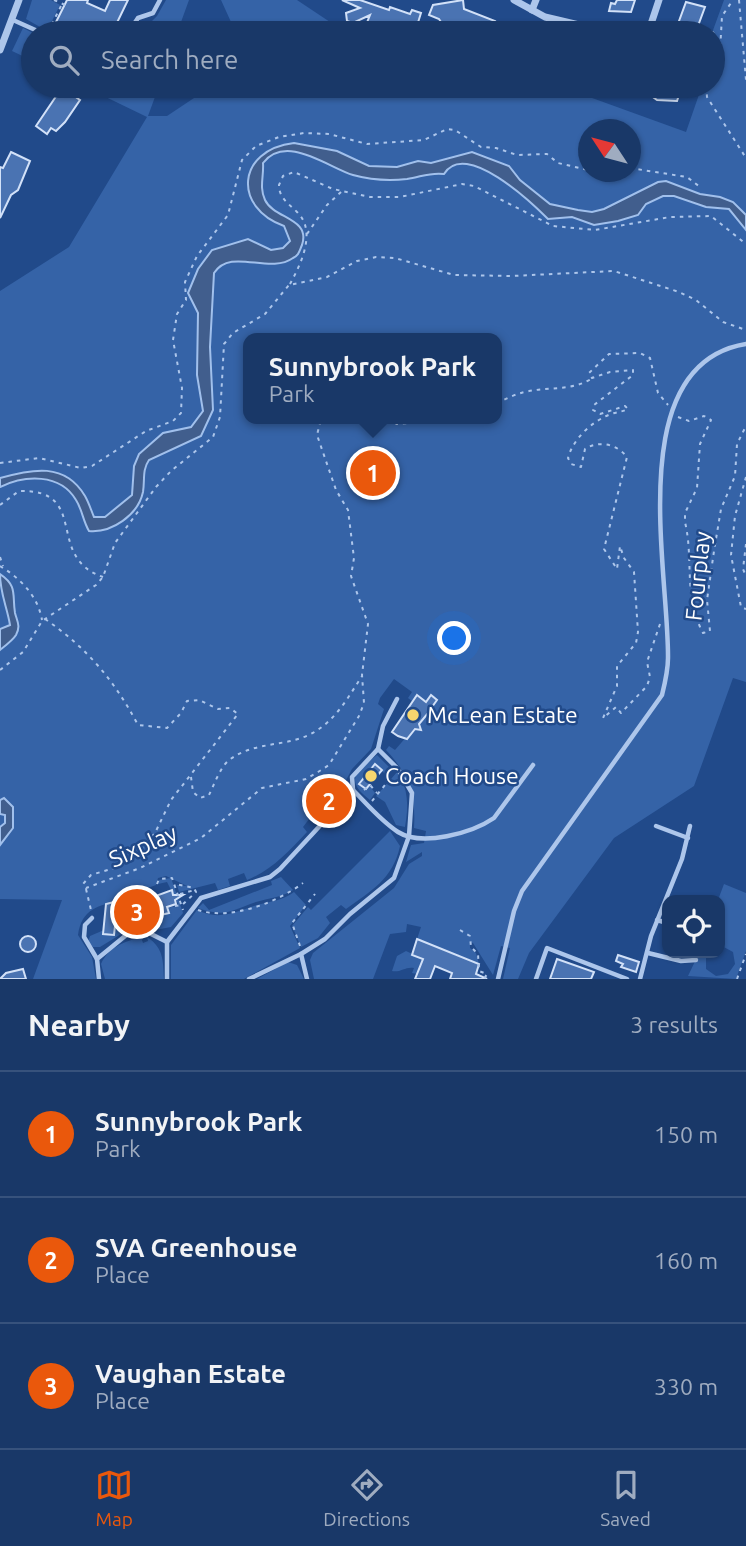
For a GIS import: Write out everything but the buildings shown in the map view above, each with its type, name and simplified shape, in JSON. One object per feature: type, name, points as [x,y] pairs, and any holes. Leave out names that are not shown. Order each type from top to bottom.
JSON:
[{"type":"street","points":[[0,50],[19,0]]},
{"type":"street","points":[[514,0],[545,17],[562,21]]},
{"type":"street","points":[[532,10],[536,0]]},
{"type":"street","points":[[652,21],[659,0]]},
{"type":"lane","points":[[136,21],[153,13],[160,0]]},
{"type":"lane","points":[[13,20],[21,24]]},
{"type":"lane","points":[[498,979],[514,911],[522,891],[662,695],[668,660],[659,526],[665,446],[673,411],[682,389],[703,360],[713,352],[746,344]]},
{"type":"lane","points":[[397,699],[383,726],[378,749],[352,777],[353,790],[400,833],[436,838],[485,824],[501,810],[533,765]]},
{"type":"lane","points":[[249,979],[325,939],[350,914],[394,878],[409,836],[412,793],[398,769],[378,749]]},
{"type":"lane","points":[[167,979],[167,942],[194,907],[210,894],[270,877],[353,790]]},
{"type":"lane","points":[[656,825],[688,838]]},
{"type":"lane","points":[[640,979],[657,920],[691,826]]},
{"type":"lane","points":[[92,918],[85,925],[84,937],[97,958],[99,979]]},
{"type":"lane","points":[[657,920],[662,922]]},
{"type":"lane","points":[[97,958],[130,932],[141,929],[167,942]]},
{"type":"lane","points":[[536,979],[547,948],[627,979]]},
{"type":"lane","points":[[648,953],[681,961],[696,960]]},
{"type":"lane","points":[[301,954],[307,979]]},
{"type":"path","points":[[54,0],[63,4],[54,21]]},
{"type":"path","points":[[722,21],[722,16],[733,0]]},
{"type":"path","points":[[738,0],[746,80]]},
{"type":"path","points":[[708,98],[746,158]]},
{"type":"path","points":[[0,463],[39,458],[81,468],[92,466],[136,436],[173,421],[181,413],[182,388],[173,340],[177,314],[186,300],[185,282],[197,256],[228,215],[242,160],[256,146],[279,137],[304,133],[329,134],[367,144],[424,140],[447,129],[455,130],[481,147],[496,148],[517,155],[547,154],[558,163],[578,168]]},
{"type":"path","points":[[641,170],[688,177],[700,187]]},
{"type":"path","points":[[307,235],[302,218],[280,194],[279,185],[283,176],[299,172],[342,192],[388,198],[468,184],[553,226],[596,230],[670,217],[711,216],[746,244]]},
{"type":"path","points":[[0,670],[23,653],[43,620],[83,595],[103,577],[115,543],[156,487],[171,471],[213,437],[221,414],[224,344],[233,333],[265,314],[289,285],[297,270],[307,235],[327,205],[342,192]]},
{"type":"path","points":[[289,285],[327,277],[357,261],[376,257],[395,258],[454,275],[511,276],[614,271],[679,292],[696,300],[723,322],[746,330]]},
{"type":"path","points":[[592,378],[589,373],[608,354],[640,353],[650,358],[658,393],[673,411]]},
{"type":"path","points":[[502,401],[526,389],[579,386],[610,372],[633,370],[631,378],[594,405],[593,410],[600,414],[625,405],[628,409],[608,415],[581,435],[573,442],[568,458],[571,464],[580,467],[585,449],[597,444],[616,447],[627,457],[604,549],[617,569],[620,545],[624,558],[634,572],[638,632],[636,643],[617,666],[617,686],[603,719],[612,708],[618,708],[621,713],[644,692],[650,677],[647,662],[652,654],[654,635],[666,618]]},
{"type":"path","name":"Fourplay","points":[[673,411],[689,421],[704,416],[711,420],[700,444],[697,488],[685,522],[689,587],[695,618],[703,633],[710,631],[708,600],[721,509],[735,476],[737,444],[746,426]]},
{"type":"path","name":"Sixplay","points":[[43,620],[74,638],[90,655],[124,696],[138,725],[167,728],[181,713],[187,701],[199,700],[218,709],[235,710],[238,714],[171,800],[155,832],[139,852],[114,868],[91,875],[83,884],[86,887],[140,868],[201,838],[262,788],[306,779],[329,765],[364,703],[362,675],[368,624],[351,576],[354,558],[348,510],[335,490],[317,435],[320,424]]},
{"type":"path","name":"Fourplay","points":[[746,477],[738,503],[730,555],[741,607],[746,610]]},
{"type":"path","points":[[0,505],[19,491],[44,494],[54,500],[63,510],[69,545],[76,559],[87,571],[103,577]]},
{"type":"path","name":"Fourplay","points":[[746,544],[743,569],[746,576]]},
{"type":"path","points":[[0,557],[1,567],[30,592],[40,608],[43,620]]},
{"type":"path","points":[[191,777],[192,792],[200,798],[209,795],[227,762],[255,748],[316,731],[342,707],[362,675]]},
{"type":"path","points":[[369,805],[398,769]]},
{"type":"path","points":[[364,790],[370,785],[378,794]]},
{"type":"path","points":[[157,884],[159,879],[167,876],[175,884],[187,917]]},
{"type":"path","points":[[194,907],[213,914],[235,914],[285,897],[303,883]]},
{"type":"path","points":[[175,884],[195,890]]},
{"type":"path","points":[[86,887],[92,918]]},
{"type":"path","points":[[179,894],[195,890]]},
{"type":"path","points":[[175,906],[182,905],[195,890]]},
{"type":"path","points":[[301,954],[292,923],[315,894]]},
{"type":"path","points":[[460,930],[470,936],[471,947],[478,954],[479,971],[487,974],[484,979]]},
{"type":"path","points":[[737,979],[746,954]]},
{"type":"shaded area","points":[[32,0],[51,0],[60,5],[52,21],[26,19]]},
{"type":"shaded area","points":[[166,0],[189,0],[181,21],[152,21]]},
{"type":"shaded area","points":[[221,0],[297,0],[328,21],[231,21]]},
{"type":"shaded area","points":[[724,0],[746,0],[746,682],[733,678],[694,786],[614,838],[529,953],[518,979],[503,979],[510,948],[501,946],[493,975],[473,943],[470,942],[470,948],[476,953],[479,964],[417,939],[421,927],[407,924],[406,932],[390,934],[373,979],[314,979],[310,960],[313,953],[394,888],[409,864],[422,856],[422,852],[406,862],[411,845],[424,843],[426,831],[414,828],[414,805],[409,786],[400,768],[386,750],[389,746],[395,750],[432,707],[431,695],[426,702],[417,695],[412,701],[408,698],[412,692],[394,679],[378,704],[384,709],[371,749],[352,769],[344,784],[339,780],[303,827],[307,832],[279,860],[247,880],[244,873],[228,879],[230,886],[218,890],[215,883],[179,892],[177,885],[187,886],[166,876],[158,878],[156,885],[145,889],[144,894],[136,896],[137,902],[124,906],[122,900],[99,907],[83,919],[78,935],[92,957],[96,979],[33,979],[62,900],[0,899],[0,291],[69,247],[147,117],[108,98],[155,98],[148,116],[167,116],[194,98],[592,98],[686,132],[698,98],[725,98],[725,21],[716,21]]},
{"type":"shaded area","points":[[21,32],[21,55],[12,51]]},
{"type":"shaded area","points":[[294,143],[337,151],[369,166],[397,167],[418,161],[431,163],[472,152],[509,166],[520,180],[550,204],[592,212],[604,209],[658,182],[666,181],[700,194],[733,202],[746,215],[746,230],[729,209],[706,207],[674,196],[663,196],[646,204],[638,215],[618,221],[594,225],[572,217],[548,219],[498,177],[467,164],[454,165],[444,174],[380,180],[353,175],[308,155],[283,151],[272,155],[263,163],[263,195],[270,206],[301,229],[302,245],[297,256],[283,262],[230,262],[214,273],[210,347],[213,410],[201,436],[149,460],[143,492],[136,508],[123,521],[106,529],[89,531],[76,500],[69,491],[52,481],[20,480],[0,487],[0,478],[12,475],[36,471],[58,473],[77,485],[94,517],[105,517],[132,495],[134,466],[139,454],[163,433],[191,427],[203,411],[197,375],[198,313],[188,293],[198,269],[212,250],[248,239],[271,250],[283,248],[290,241],[284,226],[267,218],[256,206],[249,194],[248,180],[252,168],[261,156],[275,148]]},
{"type":"shaded area","points":[[0,574],[12,587],[18,626],[15,637],[0,650],[0,629],[10,625]]},
{"type":"shaded area","points":[[377,755],[393,771],[388,777],[375,764],[359,784],[365,789],[369,785],[375,793],[370,800],[355,782],[358,772]]},
{"type":"shaded area","points":[[398,771],[407,798],[405,827],[396,825],[385,802],[376,796]]},
{"type":"shaded area","points":[[4,798],[13,807],[13,828],[0,845],[0,827],[5,823],[5,815],[0,814],[0,800]]},
{"type":"shaded area","points":[[390,831],[400,846],[386,876],[346,909],[341,905],[326,917],[330,923],[318,938],[301,947],[292,926],[308,907],[311,910]]},
{"type":"shaded area","points":[[281,877],[293,890],[229,912],[222,913],[198,908],[203,903],[209,910],[272,885],[271,881]]},
{"type":"shaded area","points":[[171,878],[183,913],[171,927],[155,930],[143,917],[169,913],[164,908],[179,906],[167,882],[158,884],[159,880]]},
{"type":"shaded area","points":[[724,884],[746,893],[746,951],[736,979],[688,976],[697,958],[706,958],[706,969],[716,976],[728,974],[735,964],[733,952],[725,948],[725,895],[720,895]]},
{"type":"shaded area","points":[[294,892],[306,905],[290,926],[300,948],[244,979],[171,979],[171,945],[197,910],[213,915],[235,913],[281,899]]},
{"type":"shaded area","points":[[138,919],[139,923],[100,947],[93,947],[88,942],[90,936],[104,930],[104,934],[114,935],[115,923]]},
{"type":"shaded area","points":[[141,937],[143,943],[148,941],[147,937],[160,950],[164,979],[105,979],[101,964],[108,953]]},
{"type":"shaded area","points":[[406,951],[423,959],[417,974],[412,973],[414,968],[392,971],[397,956]]},
{"type":"shaded area","points":[[288,962],[297,965],[304,979],[257,979]]},
{"type":"place","name":"Sunnybrook Park","points":[[373,473]]},
{"type":"place","name":"McLean Estate","points":[[413,715]]},
{"type":"place","name":"Coach House","points":[[371,776]]},
{"type":"place","name":"SVA Greenhouse","points":[[329,801]]},
{"type":"place","name":"Vaughan Estate","points":[[137,912]]}]
